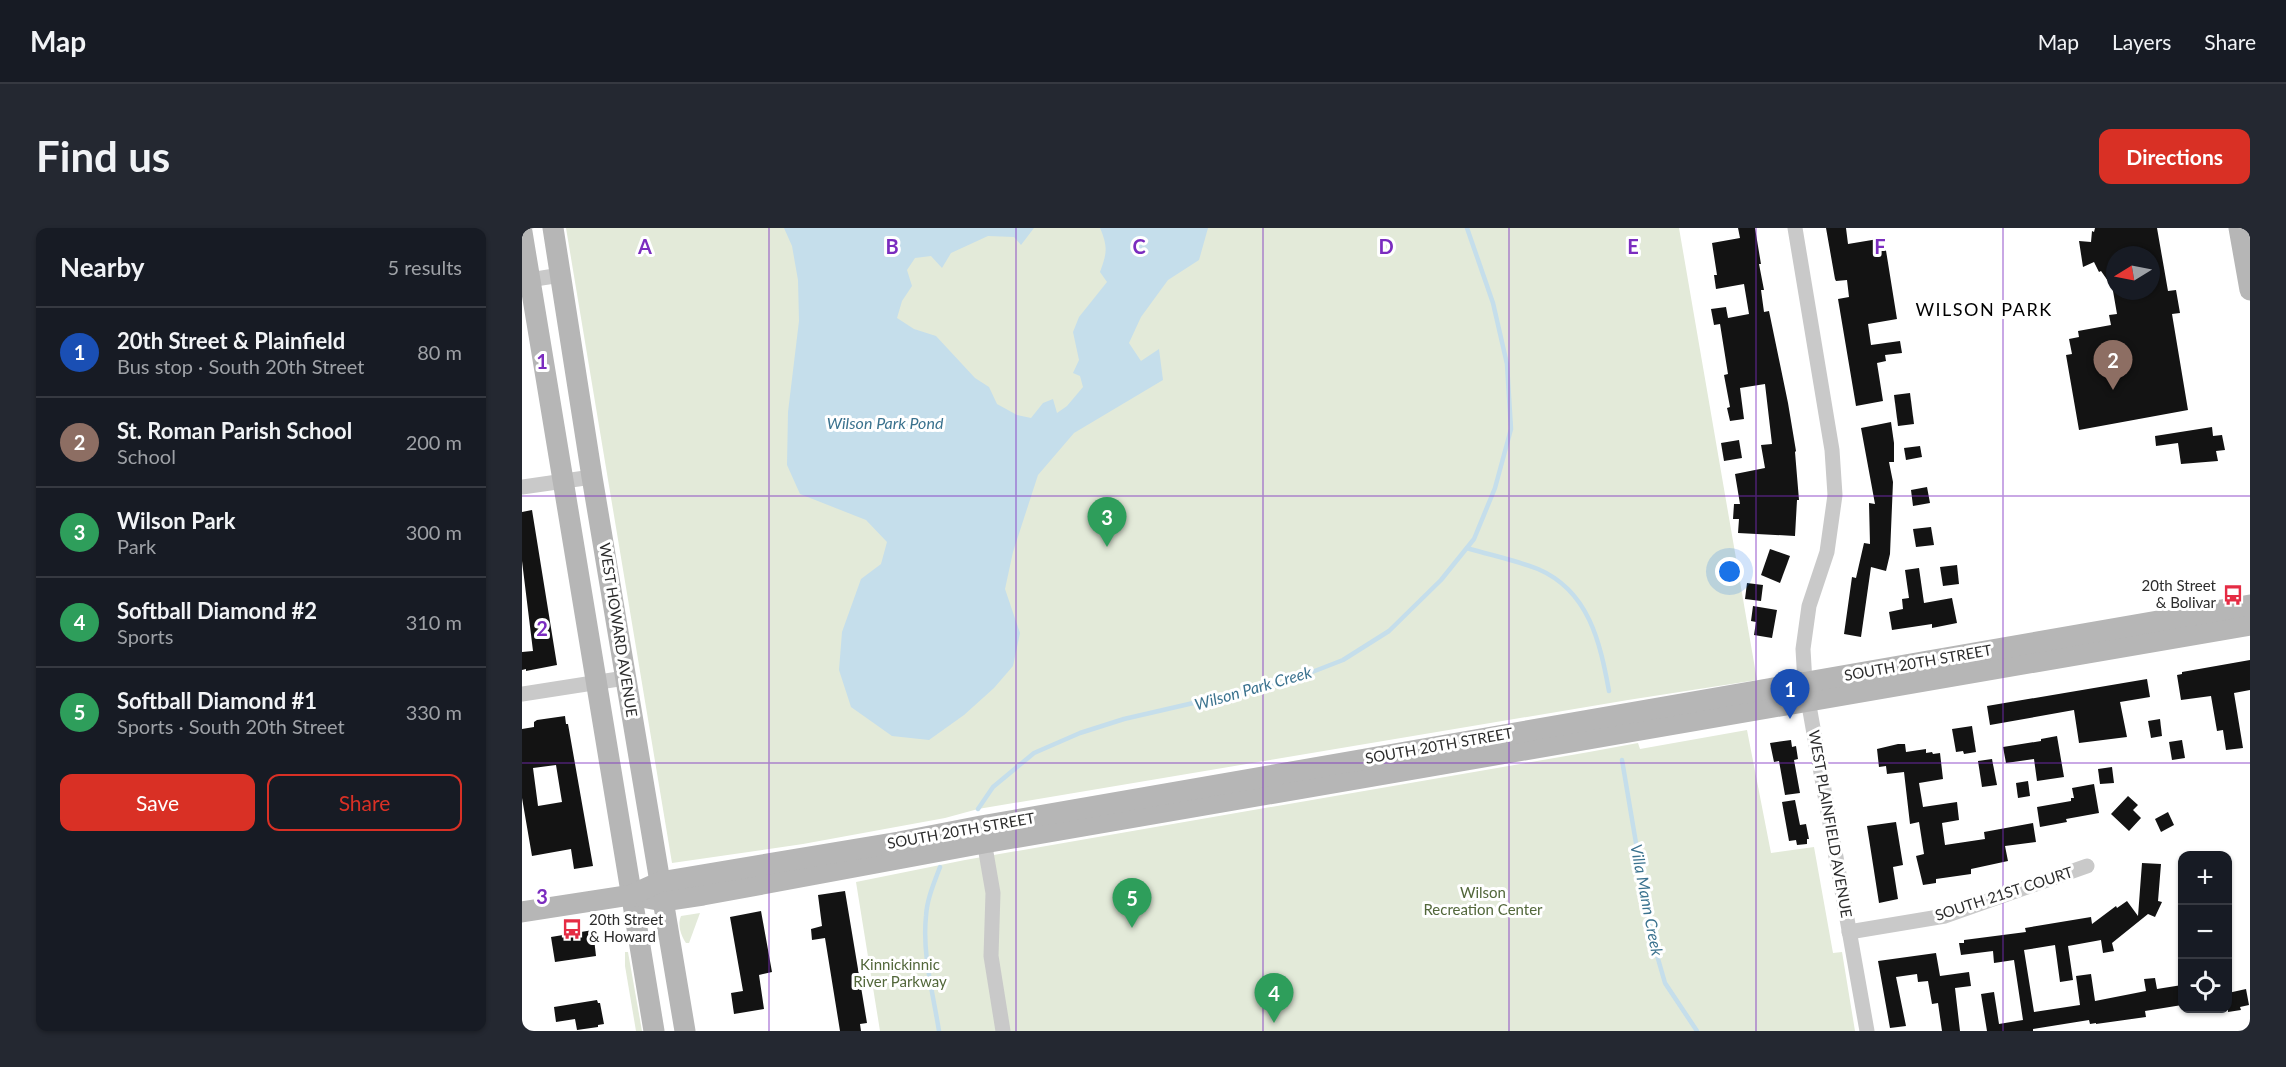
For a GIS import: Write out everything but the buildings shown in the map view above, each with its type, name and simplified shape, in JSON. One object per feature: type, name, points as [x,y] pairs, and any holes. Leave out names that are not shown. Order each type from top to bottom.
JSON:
[{"type":"street","name":"WEST HOWARD AVENUE","points":[[554,228],[592,477],[684,1031]]},
{"type":"street","name":"WEST PLAINFIELD AVENUE","points":[[1795,228],[1832,450],[1835,495],[1827,552],[1809,606],[1803,649],[1807,692],[1867,1031]]},
{"type":"street","points":[[2240,228],[2250,290]]},
{"type":"street","name":"WEST HOWARD AVENUE","points":[[522,232],[526,280],[563,480],[654,1031]]},
{"type":"street","points":[[526,280],[561,275]]},
{"type":"street","points":[[522,487],[592,477]]},
{"type":"street","name":"SOUTH 20TH STREET","points":[[1807,692],[2250,605]]},
{"type":"street","name":"SOUTH 20TH STREET","points":[[522,912],[901,851],[976,836],[1807,692],[2250,625]]},
{"type":"street","points":[[522,694],[625,678]]},
{"type":"street","points":[[976,836],[993,893],[991,956],[1003,1031]]},
{"type":"street","name":"SOUTH 21ST COURT","points":[[1849,932],[1945,916],[2087,866]]},
{"type":"green space","points":[[566,228],[1679,228],[1757,680],[978,809],[945,818],[803,844],[672,863]]},
{"type":"green space","name":"Wilson Recreation Center","points":[[1747,730],[1771,853],[1814,847],[1833,953],[1842,952],[1855,1031],[880,1031],[856,882],[965,860],[1638,743],[1640,749]]},
{"type":"green space","points":[[700,913],[689,943],[686,943],[680,930],[681,916]]},
{"type":"green space","points":[[625,952],[628,952],[642,1031],[636,1031],[625,966]]},
{"type":"water","name":"Wilson Park Pond","points":[[784,228],[1034,228],[1021,245],[1014,237],[988,236],[951,253],[942,268],[931,256],[915,258],[907,270],[912,286],[902,301],[897,318],[914,329],[936,336],[975,378],[989,387],[997,404],[1017,415],[1031,418],[1043,403],[1053,399],[1057,413],[1067,406],[1083,387],[1080,376],[1073,373],[1079,360],[1073,332],[1079,317],[1107,282],[1100,272],[1106,250],[1100,228],[1208,228],[1199,260],[1168,280],[1141,317],[1129,343],[1141,361],[1159,349],[1163,380],[1074,433],[1038,475],[1013,552],[1005,589],[1020,633],[1013,666],[994,688],[964,715],[929,740],[892,736],[851,707],[839,670],[842,632],[861,579],[881,564],[887,542],[866,520],[800,494],[787,465],[788,412],[799,321],[798,280],[792,246]]},
{"type":"waterway","name":"Wilson Park Creek","points":[[978,809],[993,787],[1034,753],[1080,733],[1124,719],[1289,681],[1343,660],[1389,631],[1441,580],[1474,539],[1495,488],[1511,429],[1507,364],[1493,303],[1467,228]]},
{"type":"waterway","points":[[1467,548],[1538,569],[1569,590],[1581,604],[1596,637],[1609,691]]},
{"type":"waterway","name":"Villa Mann Creek","points":[[1622,760],[1652,938],[1665,983],[1697,1031]]},
{"type":"waterway","name":"Wilson Park Creek","points":[[939,1031],[929,974],[925,930],[928,903],[940,867]]},
{"type":"place","name":"St. Roman Parish School","points":[[2113,390]]},
{"type":"place","name":"Wilson Park","points":[[1107,547]]},
{"type":"place","name":"20th Street & Bolivar","points":[[2233,595]]},
{"type":"place","name":"20th Street & Plainfield","points":[[1790,719]]},
{"type":"place","name":"Softball Diamond #1","points":[[1132,928]]},
{"type":"place","name":"20th Street & Howard","points":[[572,929]]},
{"type":"place","name":"Softball Diamond #2","points":[[1274,1023]]},
{"type":"district","name":"WILSON PARK","points":[[1984,310]]},
{"type":"park label","name":"Kinnickinnic River Parkway","points":[[900,974]]}]
